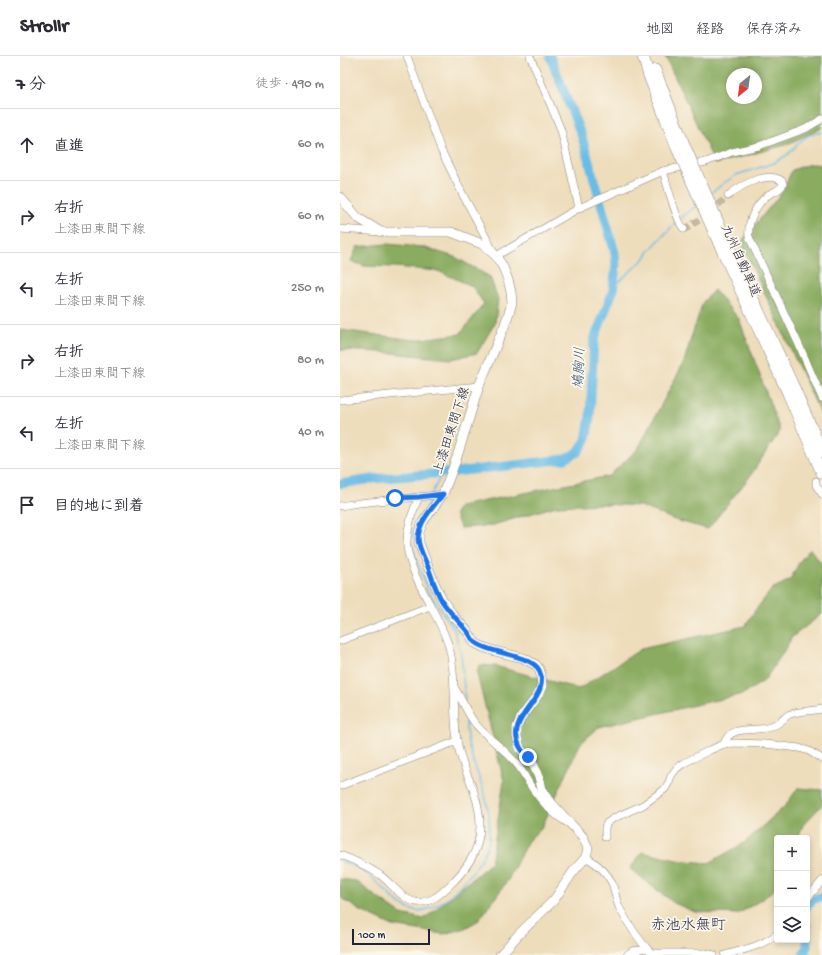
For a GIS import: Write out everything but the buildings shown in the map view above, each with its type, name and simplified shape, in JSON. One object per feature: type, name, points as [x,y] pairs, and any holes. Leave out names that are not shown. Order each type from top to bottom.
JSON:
[{"type":"highway","name":"九州自動車道","points":[[643,56],[649,76],[722,239],[788,393],[819,477]]},
{"type":"highway","name":"九州自動車道","points":[[651,56],[681,149]]},
{"type":"highway","name":"九州自動車道","points":[[722,239],[795,390],[822,452]]},
{"type":"main road","points":[[340,197],[358,218],[381,232]]},
{"type":"main road","name":"上漆田東間下線","points":[[381,232],[452,232],[482,244],[496,256],[503,267],[508,280],[512,302],[510,310],[479,386],[456,460],[443,494],[423,522],[419,532],[419,543],[442,600],[475,643],[495,652],[523,658],[536,665],[539,669],[542,686],[522,716],[517,727],[517,737],[520,748],[533,764],[540,777],[542,789],[547,798],[583,837],[588,848],[586,857]]},
{"type":"main road","points":[[500,955],[554,900],[573,872],[586,857]]},
{"type":"street","points":[[407,56],[441,150],[496,256],[579,208],[663,171],[706,162],[732,152],[759,146],[805,129],[822,119]]},
{"type":"street","points":[[530,56],[562,130],[579,208]]},
{"type":"street","points":[[663,171],[680,224],[684,229]]},
{"type":"street","points":[[728,196],[734,190],[747,183],[765,178],[776,178],[782,181],[780,189],[768,195],[751,217],[748,233],[822,398]]},
{"type":"street","points":[[340,229],[381,232]]},
{"type":"street","points":[[340,400],[479,386]]},
{"type":"street","points":[[819,477],[816,485],[822,494]]},
{"type":"street","points":[[340,506],[363,502],[443,494]]},
{"type":"street","points":[[340,855],[360,863],[380,875],[393,885],[402,895],[414,902],[428,901],[436,897],[458,877],[475,850],[480,836],[478,808],[474,793],[462,763],[457,741],[454,686],[449,648],[409,557],[407,545],[408,532],[413,509],[419,497]]},
{"type":"street","points":[[340,641],[430,606]]},
{"type":"street","points":[[454,686],[474,722],[516,763],[532,788],[548,808],[560,819],[575,828]]},
{"type":"street","points":[[724,744],[727,737],[736,731],[768,728],[792,714],[822,709]]},
{"type":"street","points":[[340,786],[457,741]]},
{"type":"street","points":[[605,837],[605,827],[607,823],[614,818],[643,805],[665,789],[676,769],[684,763],[724,744],[735,742],[799,748],[809,750],[822,759]]},
{"type":"street","points":[[586,857],[608,876],[618,904],[627,921],[635,934],[650,952]]},
{"type":"street","points":[[810,895],[822,881]]},
{"type":"street","points":[[725,955],[754,946],[774,936]]},
{"type":"street","points":[[627,955],[632,951],[641,950],[650,952],[714,955]]},
{"type":"green space","points":[[665,56],[822,56],[822,128],[785,145],[715,164]]},
{"type":"green space","points":[[814,164],[822,165],[822,417],[741,242],[783,191],[792,170]]},
{"type":"green space","points":[[386,244],[422,247],[455,257],[490,277],[498,299],[495,323],[477,353],[451,359],[381,352],[340,350],[340,330],[414,340],[460,334],[484,304],[472,286],[438,271],[364,266],[351,261],[357,247]]},
{"type":"green space","points":[[714,290],[739,319],[780,431],[748,479],[708,529],[675,520],[640,506],[603,504],[556,506],[490,526],[460,528],[455,513],[460,506],[609,476],[638,449],[684,362],[703,302]]},
{"type":"green space","points":[[810,549],[822,564],[822,614],[792,637],[764,681],[743,694],[599,727],[580,744],[542,827],[527,842],[508,880],[479,920],[463,929],[443,934],[393,926],[359,910],[340,897],[340,879],[356,881],[401,914],[424,919],[491,863],[504,781],[477,674],[479,665],[495,666],[579,689],[641,649],[745,626],[772,589],[790,580],[800,561]]},
{"type":"green space","points":[[798,788],[822,790],[822,805],[803,825],[799,835],[774,835],[774,890],[764,898],[738,914],[695,912],[674,903],[630,869],[642,852],[676,860],[709,863],[744,843],[785,806]]},
{"type":"waterway","name":"鳩胸川","points":[[340,484],[372,479],[455,472],[565,459],[578,452],[586,440],[590,417],[594,340],[613,291],[616,265],[615,253],[582,137],[550,56]]},
{"type":"waterway","points":[[710,194],[736,175],[774,163],[787,155],[809,135],[822,132]]},
{"type":"waterway","points":[[681,218],[697,205]]},
{"type":"waterway","points":[[613,287],[644,259],[650,250],[677,221]]},
{"type":"waterway","points":[[432,493],[442,473]]},
{"type":"waterway","points":[[424,514],[430,499]]},
{"type":"waterway","points":[[418,522],[410,540],[427,590],[454,629],[461,654],[465,700]]},
{"type":"waterway","points":[[340,861],[354,866],[364,872],[395,900],[407,908],[418,911],[435,906],[446,899],[470,875],[483,856],[489,841],[489,818],[485,797],[468,743],[465,714]]},
{"type":"waterway","points":[[810,902],[822,897]]},
{"type":"waterway","points":[[803,955],[807,947],[807,943]]},
{"type":"tunnel","points":[[684,229],[705,216],[728,196]]},
{"type":"district","name":"赤池水無町","points":[[688,924]]},
{"type":"route","points":[[395,498],[443,494],[423,522],[419,532],[419,543],[442,600],[475,643],[495,652],[523,658],[536,665],[539,669],[542,686],[522,716],[517,727],[517,737],[520,748],[528,757]]}]
